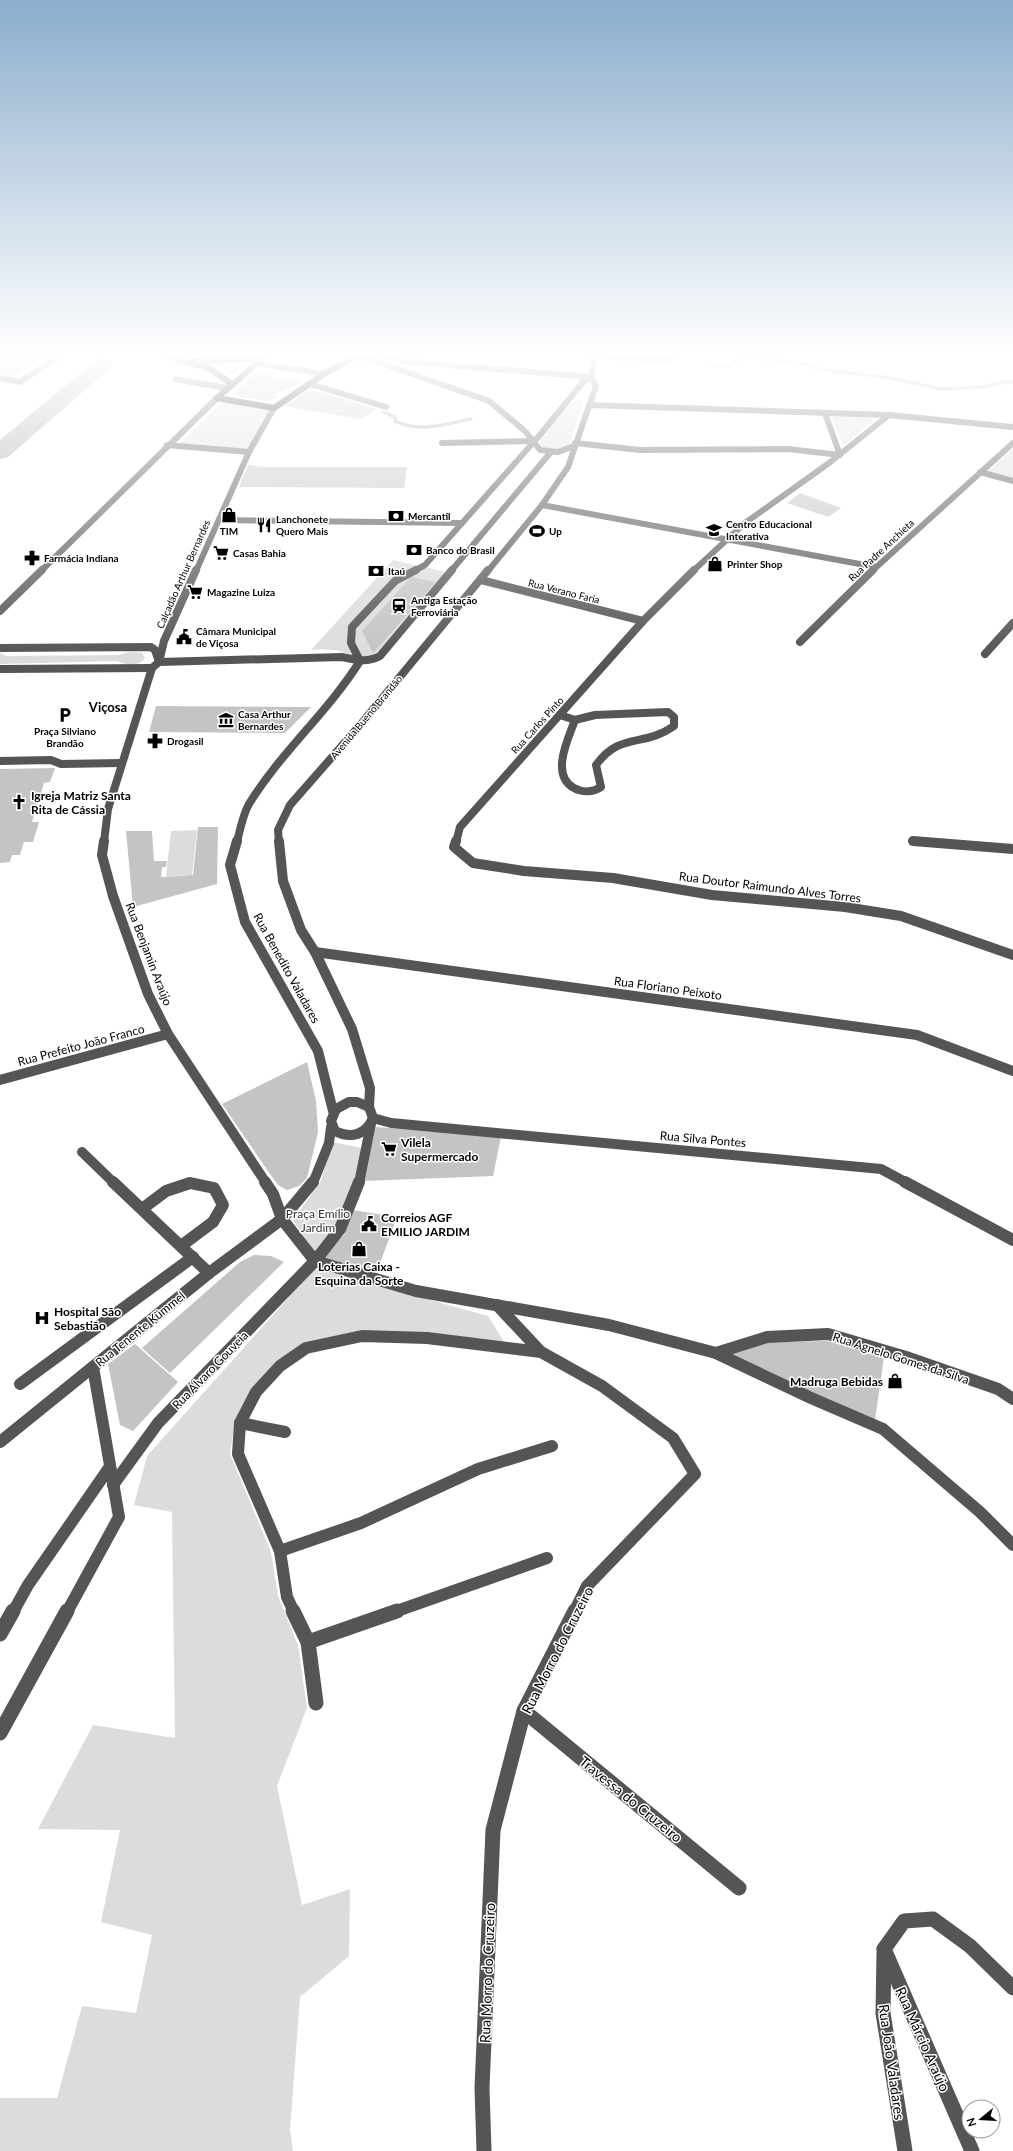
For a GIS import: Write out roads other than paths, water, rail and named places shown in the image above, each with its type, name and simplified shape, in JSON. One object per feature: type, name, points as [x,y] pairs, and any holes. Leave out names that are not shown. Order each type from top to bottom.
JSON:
[{"type":"street","points":[[0,612],[158,455]]},
{"type":"street","name":"Calçadão Arthur Bernardes","points":[[159,662],[164,641],[248,455]]},
{"type":"street","points":[[360,661],[351,643],[352,627],[395,581],[425,566],[521,455]]},
{"type":"street","points":[[0,669],[152,668],[159,662],[342,656],[360,661],[373,661],[380,656],[549,455]]},
{"type":"street","name":"Avenida Bueno Brandão","points":[[369,1107],[370,1088],[352,1029],[315,952],[301,930],[283,881],[278,830],[290,805],[361,724],[542,505],[568,467],[571,455]]},
{"type":"street","name":"Rua Carlos Pinto","points":[[454,847],[460,826],[643,621],[682,580],[745,523],[839,455]]},
{"type":"street","name":"Rua Padre Anchieta","points":[[800,642],[876,567],[999,455]]},
{"type":"street","points":[[980,472],[1013,481]]},
{"type":"street","points":[[542,505],[876,567]]},
{"type":"street","points":[[219,520],[462,523]]},
{"type":"street","name":"Rua Verano Faria","points":[[481,580],[643,621]]},
{"type":"street","points":[[985,654],[1013,623]]},
{"type":"street","points":[[0,648],[151,648],[155,650],[159,662]]},
{"type":"street","name":"Rua Benedito Valadares","points":[[333,1111],[318,1051],[244,922],[230,864],[248,805],[295,742],[347,682],[360,661]]},
{"type":"street","name":"Rua Benjamin Araújo","points":[[152,668],[121,763],[108,810],[102,856],[113,896],[148,994],[168,1034],[273,1194],[282,1219],[315,1261]]},
{"type":"street","points":[[560,715],[575,720],[595,715],[668,712],[674,717],[674,726],[667,732],[656,737],[627,740],[611,746],[601,756],[596,765],[601,787],[584,792],[572,788],[563,780],[560,770],[575,720]]},
{"type":"street","points":[[0,761],[51,760],[61,764],[121,763]]},
{"type":"street","points":[[913,841],[1013,849]]},
{"type":"street","name":"Rua Doutor Raimundo Alves Torres","points":[[454,847],[473,863],[524,871],[613,878],[712,895],[845,907],[901,916],[1013,956]]},
{"type":"street","name":"Rua Floriano Peixoto","points":[[315,952],[917,1035],[1013,1070]]},
{"type":"street","name":"Rua Prefeito João Franco","points":[[0,1080],[168,1034]]},
{"type":"street","points":[[282,1219],[315,1180],[328,1143],[331,1127],[330,1116],[333,1111],[337,1106],[349,1102],[357,1102],[369,1107],[372,1121],[357,1187],[340,1229],[315,1261],[416,1291],[609,1325],[716,1353],[805,1396],[883,1429],[980,1512],[1013,1546]]},
{"type":"street","points":[[331,1127],[340,1134],[354,1136],[367,1130],[372,1121]]},
{"type":"street","name":"Rua Silva Pontes","points":[[372,1121],[881,1169],[1013,1240]]},
{"type":"street","points":[[82,1152],[209,1273]]},
{"type":"street","points":[[142,1209],[166,1191],[190,1183],[214,1188],[223,1205],[213,1222],[181,1246]]},
{"type":"street","name":"Rua Tenente Kümmel","points":[[0,1442],[209,1273],[282,1219]]},
{"type":"street","points":[[20,1384],[193,1257]]},
{"type":"street","name":"Rua Álvaro Gouveia","points":[[113,1485],[158,1423],[315,1261]]},
{"type":"street","name":"Rua Morro do Cruzeiro","points":[[484,2151],[482,2088],[493,1830],[524,1711],[586,1586],[695,1474],[673,1438],[602,1386],[542,1352],[498,1305]]},
{"type":"street","name":"Rua Agnelo Gomes da Silva","points":[[716,1353],[767,1337],[828,1334],[906,1357],[991,1387],[1013,1399]]},
{"type":"street","points":[[316,1704],[308,1642],[287,1596],[280,1551],[238,1454],[240,1423],[256,1392],[280,1366],[306,1348],[369,1336],[427,1338],[542,1352]]},
{"type":"street","points":[[0,1733],[119,1517],[109,1468],[93,1367]]},
{"type":"street","points":[[240,1423],[285,1432]]},
{"type":"street","points":[[280,1551],[361,1523],[478,1469],[552,1446]]},
{"type":"street","points":[[0,1634],[28,1585],[109,1468]]},
{"type":"street","points":[[308,1642],[547,1558]]},
{"type":"street","name":"Travessa do Cruzeiro","points":[[524,1711],[739,1888]]},
{"type":"street","points":[[884,1949],[904,1921],[933,1919],[970,1946],[1013,1988]]},
{"type":"street","name":"Rua João Valadares","points":[[884,1949],[883,2013],[905,2151]]},
{"type":"street","name":"Rua Márcio Araújo","points":[[884,1949],[972,2151]]},
{"type":"place","name":"TIM","points":[[229,515]]},
{"type":"place","name":"Mercantil","points":[[396,516]]},
{"type":"place","name":"Lanchonete Quero Mais","points":[[264,525]]},
{"type":"place","name":"Centro Educacional Interativa","points":[[714,530]]},
{"type":"place","name":"Up","points":[[537,531]]},
{"type":"place","name":"Banco do Brasil","points":[[414,550]]},
{"type":"place","name":"Casas Bahia","points":[[221,553]]},
{"type":"place","name":"Farmácia Indiana","points":[[32,558]]},
{"type":"place","name":"Printer Shop","points":[[715,564]]},
{"type":"place","name":"Itaú","points":[[376,571]]},
{"type":"place","name":"Magazine Luiza","points":[[195,592]]},
{"type":"place","name":"Antiga Estação Ferroviária","points":[[399,606]]},
{"type":"place","name":"Câmara Municipal de Viçosa","points":[[184,637]]},
{"type":"place","name":"Praça Silviano Brandão","points":[[65,715]]},
{"type":"place","name":"Casa Arthur Bernardes","points":[[226,720]]},
{"type":"place","name":"Drogasil","points":[[155,741]]},
{"type":"place","name":"Igreja Matriz Santa Rita de Cássia","points":[[19,802]]},
{"type":"place","name":"Vilela Supermercado","points":[[389,1149]]},
{"type":"place","name":"Correios AGF EMILIO JARDIM","points":[[369,1224]]},
{"type":"place","name":"Loterias Caixa - Esquina da Sorte","points":[[359,1249]]},
{"type":"place","name":"Hospital São Sebastião","points":[[42,1318]]},
{"type":"place","name":"Madruga Bebidas","points":[[895,1381]]},
{"type":"district","name":"Viçosa","points":[[108,707]]},
{"type":"park label","name":"Praça Emílio Jardim","points":[[318,1220]]}]
